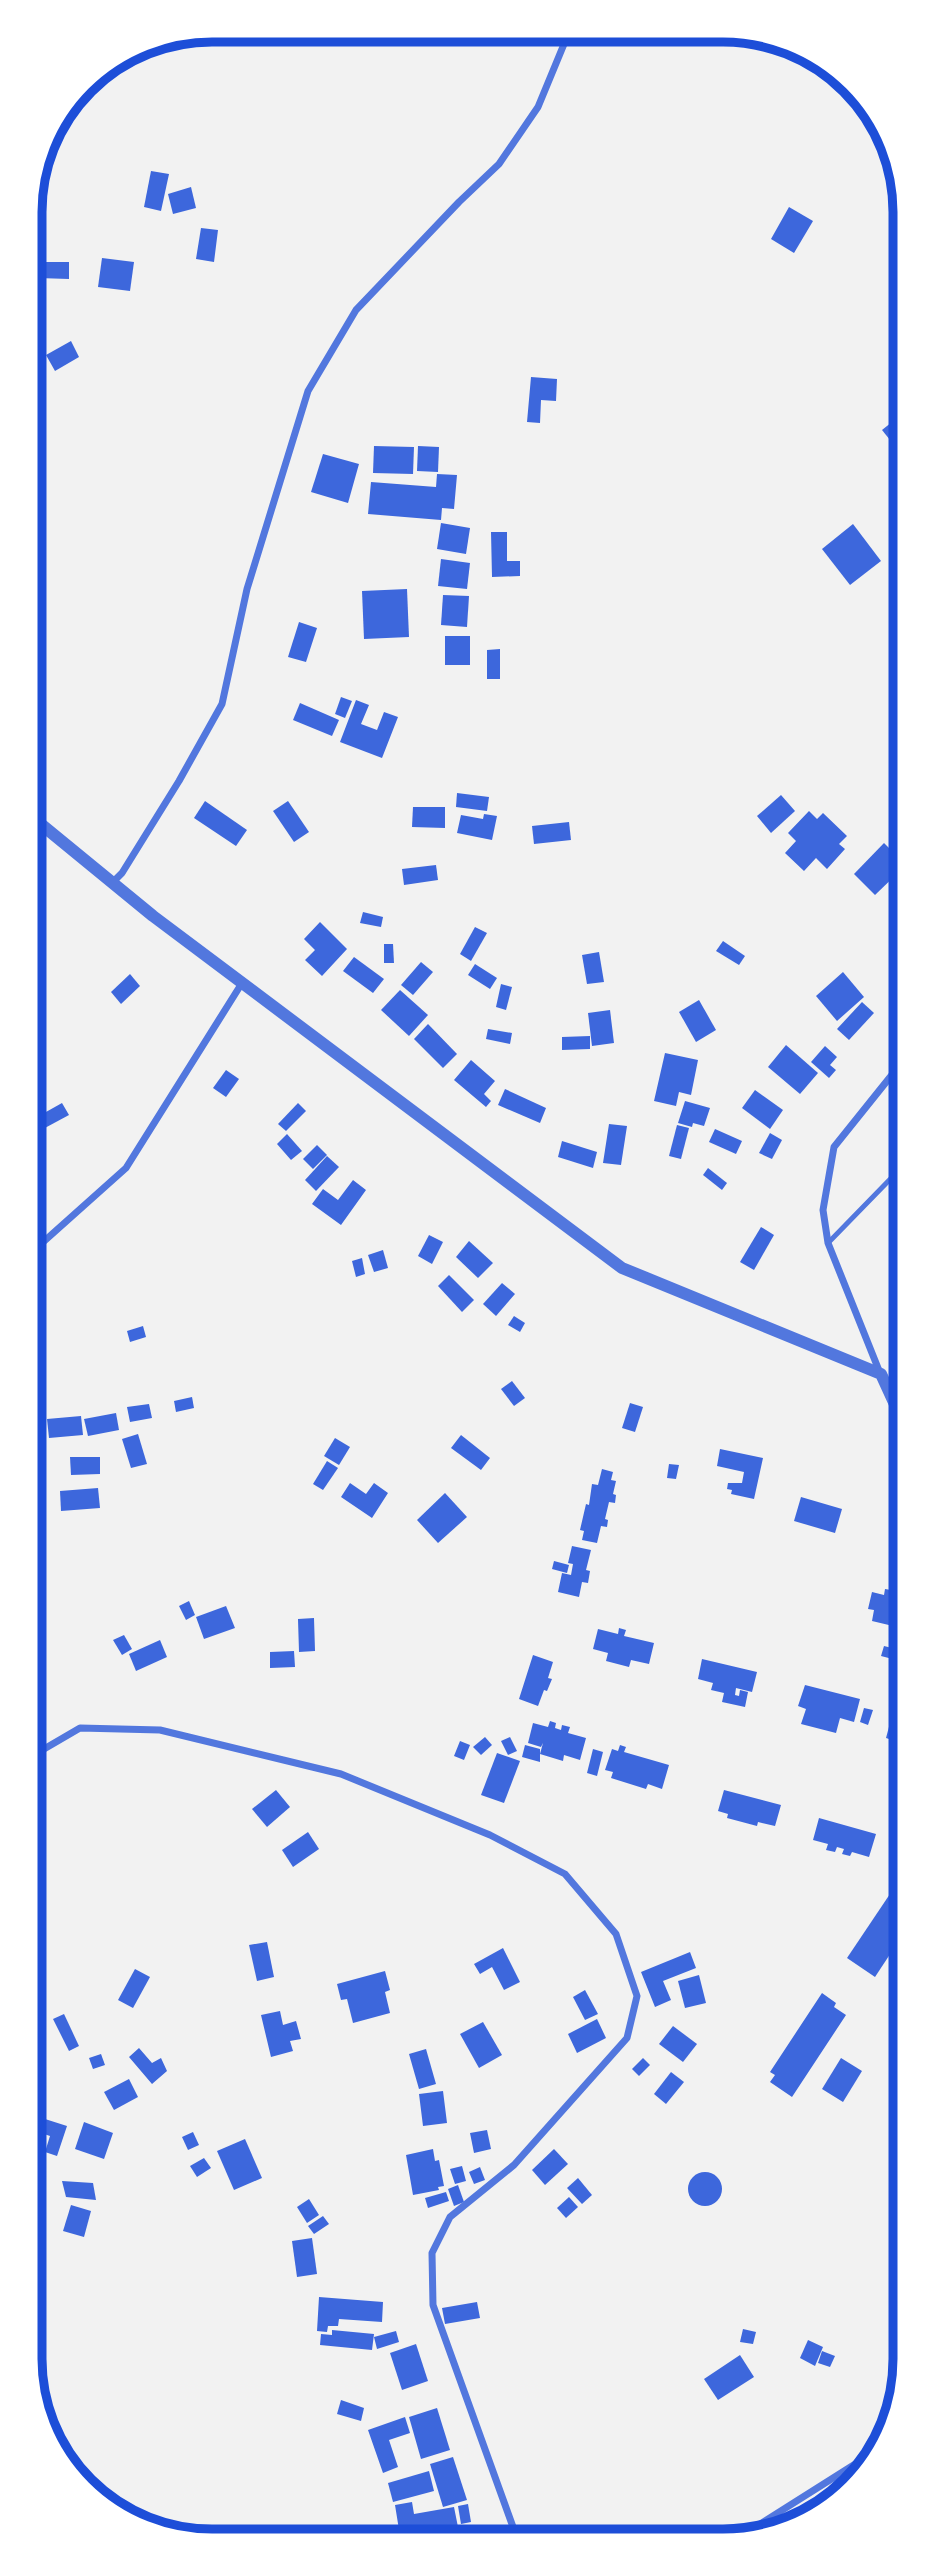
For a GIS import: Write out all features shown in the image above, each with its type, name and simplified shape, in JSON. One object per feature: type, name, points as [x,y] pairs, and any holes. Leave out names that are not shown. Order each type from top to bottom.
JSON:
[{"type":"street","points":[[112,883],[122,873],[179,781],[222,704],[247,589],[308,391],[356,310],[499,164],[538,107],[565,42]]},
{"type":"street","points":[[42,825],[242,983],[622,1268],[881,1374]]},
{"type":"street","points":[[42,1243],[126,1168],[242,983]]},
{"type":"street","points":[[893,1073],[834,1147],[823,1210],[828,1243],[893,1399]]},
{"type":"street","points":[[42,1750],[80,1728],[160,1730],[341,1774],[490,1835],[565,1874],[616,1934],[637,1996],[627,2038],[514,2165],[450,2217],[432,2253],[433,2305],[514,2529]]},
{"type":"street","points":[[758,2526],[857,2463]]},
{"type":"lane","points":[[828,1243],[893,1176]]},
{"type":"building","points":[[151,171],[169,174],[161,211],[144,207]]},
{"type":"building","points":[[191,187],[196,208],[173,214],[168,194]]},
{"type":"building","points":[[789,207],[813,221],[794,253],[771,239]]},
{"type":"building","points":[[201,228],[218,230],[214,262],[196,259]]},
{"type":"building","points":[[102,258],[134,262],[130,291],[98,287]]},
{"type":"building","points":[[42,262],[69,262],[69,279],[42,278]]},
{"type":"building","points":[[71,341],[79,357],[55,371],[46,355]]},
{"type":"building","points":[[531,377],[557,379],[556,401],[541,400],[540,423],[527,422]]},
{"type":"building","points":[[893,421],[893,444],[882,430]]},
{"type":"building","points":[[374,446],[414,447],[413,474],[373,473]]},
{"type":"building","points":[[418,446],[439,447],[438,472],[417,471]]},
{"type":"building","points":[[323,454],[359,464],[348,503],[311,492]]},
{"type":"building","points":[[437,474],[457,475],[454,509],[442,508],[441,520],[368,514],[371,482],[436,487]]},
{"type":"building","points":[[441,523],[470,528],[466,554],[437,549]]},
{"type":"building","points":[[853,524],[881,561],[850,585],[822,549]]},
{"type":"building","points":[[491,532],[507,532],[507,561],[520,561],[520,576],[492,577]]},
{"type":"building","points":[[441,559],[470,563],[467,589],[438,586]]},
{"type":"building","points":[[407,589],[409,637],[364,639],[362,591]]},
{"type":"building","points":[[443,595],[469,596],[467,627],[441,625]]},
{"type":"building","points":[[299,622],[317,628],[306,662],[288,657]]},
{"type":"building","points":[[445,636],[470,636],[470,665],[445,665]]},
{"type":"building","points":[[500,649],[500,679],[487,679],[487,650]]},
{"type":"building","points":[[341,697],[352,701],[345,718],[335,714]]},
{"type":"building","points":[[356,700],[369,705],[361,724],[377,730],[384,712],[398,717],[382,758],[340,742]]},
{"type":"building","points":[[300,703],[339,720],[332,736],[293,720]]},
{"type":"building","points":[[457,793],[489,797],[487,811],[456,807]]},
{"type":"building","points":[[781,795],[795,811],[771,833],[757,816]]},
{"type":"building","points":[[205,801],[247,830],[236,846],[194,818]]},
{"type":"building","points":[[288,801],[309,832],[294,842],[273,811]]},
{"type":"building","points":[[413,807],[445,807],[445,828],[412,827]]},
{"type":"building","points":[[809,811],[817,819],[823,813],[847,836],[839,844],[845,849],[827,869],[816,858],[804,871],[785,853],[796,841],[788,833]]},
{"type":"building","points":[[484,814],[497,816],[492,840],[457,833],[461,815],[483,819]]},
{"type":"building","points":[[569,822],[571,840],[534,844],[532,826]]},
{"type":"building","points":[[884,843],[893,852],[893,878],[875,895],[854,874]]},
{"type":"building","points":[[436,865],[438,880],[404,885],[402,869]]},
{"type":"building","points":[[363,912],[383,917],[381,927],[360,923]]},
{"type":"building","points":[[320,922],[347,949],[322,976],[305,960],[315,950],[304,939]]},
{"type":"building","points":[[475,927],[487,933],[471,961],[460,954]]},
{"type":"building","points":[[723,941],[745,956],[739,965],[716,951]]},
{"type":"building","points":[[384,944],[393,944],[394,963],[384,963]]},
{"type":"building","points":[[599,952],[604,982],[587,984],[582,955]]},
{"type":"building","points":[[354,957],[384,979],[373,993],[343,971]]},
{"type":"building","points":[[421,962],[433,972],[413,995],[401,985]]},
{"type":"building","points":[[475,964],[497,978],[490,989],[468,975]]},
{"type":"building","points":[[843,972],[864,997],[837,1021],[816,996]]},
{"type":"building","points":[[130,974],[140,986],[121,1004],[111,992]]},
{"type":"building","points":[[501,984],[512,987],[506,1010],[496,1007]]},
{"type":"building","points":[[400,990],[428,1015],[409,1036],[381,1010]]},
{"type":"building","points":[[699,1000],[716,1030],[696,1042],[679,1012]]},
{"type":"building","points":[[862,1002],[874,1013],[849,1040],[837,1029]]},
{"type":"building","points":[[610,1010],[614,1043],[592,1046],[588,1013]]},
{"type":"building","points":[[428,1024],[457,1054],[443,1068],[414,1039]]},
{"type":"building","points":[[488,1029],[512,1033],[510,1044],[486,1039]]},
{"type":"building","points":[[590,1036],[590,1049],[562,1050],[562,1037]]},
{"type":"building","points":[[786,1045],[818,1073],[800,1094],[768,1067]]},
{"type":"building","points":[[825,1046],[837,1057],[830,1065],[836,1070],[829,1078],[811,1062]]},
{"type":"building","points":[[665,1053],[698,1060],[691,1095],[679,1092],[676,1106],[654,1101]]},
{"type":"building","points":[[471,1060],[495,1081],[484,1094],[491,1101],[486,1107],[454,1080]]},
{"type":"building","points":[[226,1070],[239,1079],[226,1097],[213,1088]]},
{"type":"building","points":[[505,1089],[546,1108],[540,1123],[498,1105]]},
{"type":"building","points":[[755,1090],[783,1110],[770,1129],[742,1108]]},
{"type":"building","points":[[685,1101],[710,1108],[704,1126],[693,1123],[692,1127],[678,1123]]},
{"type":"building","points":[[62,1103],[69,1115],[43,1129],[42,1114]]},
{"type":"building","points":[[298,1103],[306,1111],[286,1131],[278,1124]]},
{"type":"building","points":[[609,1124],[627,1126],[621,1165],[603,1163]]},
{"type":"building","points":[[677,1125],[689,1128],[681,1159],[669,1156]]},
{"type":"building","points":[[715,1129],[742,1141],[736,1154],[709,1142]]},
{"type":"building","points":[[770,1133],[782,1140],[772,1159],[759,1153]]},
{"type":"building","points":[[287,1134],[302,1151],[291,1160],[277,1144]]},
{"type":"building","points":[[562,1141],[597,1152],[593,1168],[558,1157]]},
{"type":"building","points":[[317,1145],[327,1155],[313,1169],[303,1159]]},
{"type":"building","points":[[327,1156],[339,1167],[316,1191],[305,1180]]},
{"type":"building","points":[[708,1168],[727,1183],[722,1190],[703,1175]]},
{"type":"building","points":[[353,1180],[366,1190],[341,1225],[312,1204],[323,1189],[338,1200]]},
{"type":"building","points":[[761,1227],[774,1235],[754,1270],[740,1262]]},
{"type":"building","points":[[429,1235],[443,1242],[432,1264],[418,1256]]},
{"type":"building","points":[[469,1241],[493,1263],[478,1278],[456,1257]]},
{"type":"building","points":[[383,1250],[388,1268],[374,1272],[368,1255]]},
{"type":"building","points":[[362,1258],[365,1274],[356,1277],[352,1261]]},
{"type":"building","points":[[449,1275],[474,1300],[462,1312],[438,1286]]},
{"type":"building","points":[[502,1283],[515,1294],[496,1316],[483,1304]]},
{"type":"building","points":[[514,1316],[525,1323],[520,1332],[508,1325]]},
{"type":"building","points":[[143,1326],[146,1337],[130,1342],[127,1331]]},
{"type":"building","points":[[512,1381],[525,1398],[514,1406],[501,1389]]},
{"type":"building","points":[[192,1397],[194,1408],[176,1412],[174,1401]]},
{"type":"building","points":[[630,1403],[643,1407],[635,1432],[622,1428]]},
{"type":"building","points":[[149,1404],[152,1418],[130,1422],[127,1407]]},
{"type":"building","points":[[116,1413],[119,1430],[88,1436],[84,1419]]},
{"type":"building","points":[[81,1416],[83,1435],[49,1438],[47,1419]]},
{"type":"building","points":[[138,1434],[147,1464],[131,1468],[122,1439]]},
{"type":"building","points":[[461,1435],[490,1458],[481,1470],[451,1448]]},
{"type":"building","points":[[335,1438],[350,1447],[339,1465],[324,1456]]},
{"type":"building","points":[[720,1449],[763,1458],[754,1499],[731,1494],[732,1490],[727,1489],[728,1483],[742,1483],[744,1472],[717,1466]]},
{"type":"building","points":[[70,1457],[100,1457],[100,1474],[71,1475]]},
{"type":"building","points":[[327,1461],[338,1468],[323,1490],[313,1484]]},
{"type":"building","points":[[669,1464],[679,1465],[676,1479],[667,1478]]},
{"type":"building","points":[[602,1469],[613,1472],[611,1480],[616,1481],[613,1494],[616,1495],[615,1503],[609,1502],[605,1519],[608,1520],[607,1527],[601,1526],[597,1543],[582,1540],[584,1531],[580,1530],[586,1504],[589,1505],[592,1484],[598,1485]]},
{"type":"building","points":[[350,1483],[366,1494],[374,1483],[388,1493],[372,1518],[341,1497]]},
{"type":"building","points":[[98,1488],[100,1508],[61,1511],[60,1491]]},
{"type":"building","points":[[445,1493],[467,1517],[438,1543],[417,1520]]},
{"type":"building","points":[[801,1497],[842,1509],[835,1533],[794,1521]]},
{"type":"building","points":[[572,1546],[591,1550],[586,1570],[590,1571],[588,1583],[582,1582],[579,1597],[558,1592],[562,1573],[571,1575],[573,1564],[568,1563]]},
{"type":"building","points":[[554,1561],[569,1565],[567,1573],[552,1569]]},
{"type":"building","points":[[885,1589],[893,1590],[893,1626],[872,1621],[874,1610],[868,1609],[872,1592],[884,1595]]},
{"type":"building","points":[[189,1601],[195,1615],[186,1620],[179,1606]]},
{"type":"building","points":[[226,1606],[235,1628],[204,1639],[196,1617]]},
{"type":"building","points":[[314,1618],[315,1651],[299,1652],[298,1619]]},
{"type":"building","points":[[619,1628],[626,1630],[624,1636],[654,1643],[649,1664],[631,1660],[629,1667],[606,1661],[608,1653],[593,1649],[598,1629],[618,1634]]},
{"type":"building","points":[[124,1635],[132,1649],[122,1655],[113,1640]]},
{"type":"building","points":[[160,1640],[167,1657],[136,1671],[129,1654]]},
{"type":"building","points":[[884,1646],[893,1648],[893,1659],[881,1656]]},
{"type":"building","points":[[294,1651],[295,1667],[270,1668],[270,1652]]},
{"type":"building","points":[[533,1655],[553,1662],[548,1678],[552,1679],[538,1706],[519,1699]]},
{"type":"building","points":[[702,1659],[757,1672],[752,1692],[736,1688],[735,1695],[739,1696],[740,1690],[748,1692],[745,1707],[722,1702],[724,1693],[711,1690],[713,1683],[698,1679]]},
{"type":"building","points":[[805,1685],[860,1699],[854,1722],[840,1718],[836,1733],[801,1724],[806,1709],[798,1706]]},
{"type":"building","points":[[864,1708],[873,1710],[868,1725],[860,1722]]},
{"type":"building","points":[[893,1712],[893,1740],[886,1738]]},
{"type":"building","points":[[550,1721],[556,1723],[555,1728],[561,1730],[562,1725],[570,1727],[568,1733],[586,1738],[580,1760],[564,1755],[563,1761],[540,1754],[543,1743],[541,1747],[528,1743],[533,1723],[548,1727]]},
{"type":"building","points":[[485,1737],[492,1745],[481,1755],[473,1747]]},
{"type":"building","points":[[510,1737],[517,1751],[508,1755],[501,1741]]},
{"type":"building","points":[[460,1741],[470,1745],[464,1760],[454,1756]]},
{"type":"building","points":[[525,1745],[540,1749],[540,1762],[522,1757]]},
{"type":"building","points":[[620,1745],[626,1747],[624,1752],[669,1765],[662,1789],[648,1784],[646,1789],[611,1778],[613,1772],[605,1770],[612,1749],[618,1751]]},
{"type":"building","points":[[593,1749],[603,1752],[597,1776],[587,1773]]},
{"type":"building","points":[[497,1753],[520,1761],[504,1803],[481,1795]]},
{"type":"building","points":[[276,1790],[290,1807],[267,1827],[252,1809]]},
{"type":"building","points":[[724,1790],[781,1805],[775,1826],[758,1822],[757,1826],[727,1818],[728,1814],[718,1811]]},
{"type":"building","points":[[819,1818],[876,1834],[869,1857],[852,1852],[850,1856],[842,1854],[844,1849],[837,1847],[835,1852],[826,1850],[828,1844],[813,1840]]},
{"type":"building","points":[[308,1832],[319,1849],[293,1867],[282,1850]]},
{"type":"building","points":[[893,1889],[893,1950],[875,1977],[847,1958]]},
{"type":"building","points":[[267,1942],[274,1977],[257,1981],[249,1945]]},
{"type":"building","points":[[503,1948],[520,1982],[504,1990],[492,1967],[480,1974],[474,1964]]},
{"type":"building","points":[[690,1952],[696,1968],[663,1981],[671,2000],[655,2007],[641,1972]]},
{"type":"building","points":[[135,1969],[150,1977],[133,2008],[118,2000]]},
{"type":"building","points":[[385,1971],[390,1990],[385,1992],[390,2013],[353,2023],[347,1999],[341,2000],[337,1984]]},
{"type":"building","points":[[699,1975],[706,2003],[685,2008],[678,1981]]},
{"type":"building","points":[[585,1990],[598,2014],[585,2020],[573,1997]]},
{"type":"building","points":[[822,1993],[836,2003],[834,2007],[846,2015],[792,2097],[770,2082],[775,2075],[770,2072]]},
{"type":"building","points":[[280,2011],[283,2025],[296,2021],[301,2039],[290,2041],[293,2051],[271,2057],[261,2015]]},
{"type":"building","points":[[64,2014],[79,2046],[69,2051],[53,2019]]},
{"type":"building","points":[[597,2019],[606,2038],[577,2053],[568,2034]]},
{"type":"building","points":[[483,2022],[502,2055],[479,2068],[460,2034]]},
{"type":"building","points":[[673,2026],[697,2044],[683,2062],[659,2044]]},
{"type":"building","points":[[139,2048],[152,2063],[161,2058],[167,2071],[152,2084],[129,2057]]},
{"type":"building","points":[[426,2049],[436,2084],[419,2089],[409,2054]]},
{"type":"building","points":[[101,2054],[105,2065],[93,2069],[89,2058]]},
{"type":"building","points":[[643,2058],[650,2065],[639,2076],[632,2069]]},
{"type":"building","points":[[841,2058],[862,2071],[843,2102],[822,2089]]},
{"type":"building","points":[[671,2072],[684,2082],[666,2104],[654,2094]]},
{"type":"building","points":[[129,2079],[138,2097],[114,2110],[104,2092]]},
{"type":"building","points":[[443,2091],[447,2123],[423,2126],[419,2094]]},
{"type":"building","points":[[45,2119],[67,2126],[57,2156],[45,2152],[50,2136],[42,2133]]},
{"type":"building","points":[[84,2122],[113,2133],[104,2159],[75,2149]]},
{"type":"building","points":[[487,2130],[491,2149],[474,2153],[470,2133]]},
{"type":"building","points":[[193,2132],[199,2145],[188,2150],[182,2137]]},
{"type":"building","points":[[245,2139],[262,2178],[234,2190],[217,2151]]},
{"type":"building","points":[[433,2149],[435,2161],[439,2160],[444,2186],[438,2187],[439,2190],[413,2195],[406,2155]]},
{"type":"building","points":[[554,2149],[568,2164],[545,2185],[532,2170]]},
{"type":"building","points":[[204,2158],[211,2168],[197,2177],[190,2166]]},
{"type":"building","points":[[462,2166],[466,2181],[455,2184],[450,2169]]},
{"type":"building","points":[[480,2167],[485,2180],[474,2184],[469,2172]]},
{"type":"building","points":[[705,2172],[717,2177],[722,2189],[717,2201],[705,2206],[693,2201],[688,2189],[693,2177]]},
{"type":"building","points":[[578,2178],[592,2195],[582,2204],[567,2188]]},
{"type":"building","points":[[62,2181],[93,2183],[96,2200],[66,2197]]},
{"type":"building","points":[[458,2185],[464,2202],[454,2206],[448,2189]]},
{"type":"building","points":[[446,2192],[449,2201],[428,2208],[425,2198]]},
{"type":"building","points":[[569,2197],[578,2207],[566,2218],[557,2208]]},
{"type":"building","points":[[309,2199],[319,2215],[307,2223],[297,2207]]},
{"type":"building","points":[[71,2205],[91,2211],[84,2237],[63,2231]]},
{"type":"building","points":[[323,2216],[329,2224],[314,2234],[308,2226]]},
{"type":"building","points":[[312,2238],[317,2274],[297,2277],[292,2241]]},
{"type":"building","points":[[319,2297],[383,2302],[382,2322],[339,2319],[338,2326],[328,2326],[327,2332],[317,2331]]},
{"type":"building","points":[[477,2302],[480,2318],[445,2324],[442,2308]]},
{"type":"building","points":[[743,2329],[756,2332],[753,2344],[740,2342]]},
{"type":"building","points":[[332,2330],[374,2334],[372,2350],[320,2345],[321,2334],[332,2335]]},
{"type":"building","points":[[396,2331],[399,2342],[377,2349],[374,2337]]},
{"type":"building","points":[[808,2340],[823,2347],[815,2366],[800,2358]]},
{"type":"building","points":[[416,2344],[428,2381],[402,2390],[390,2353]]},
{"type":"building","points":[[822,2351],[835,2356],[830,2367],[818,2363]]},
{"type":"building","points":[[740,2355],[754,2377],[718,2400],[704,2379]]},
{"type":"building","points":[[341,2400],[364,2408],[361,2421],[337,2414]]},
{"type":"building","points":[[437,2408],[450,2450],[421,2459],[409,2417]]},
{"type":"building","points":[[405,2417],[410,2433],[389,2440],[398,2467],[383,2473],[368,2430]]},
{"type":"building","points":[[453,2457],[467,2500],[443,2507],[430,2464]]},
{"type":"building","points":[[429,2471],[434,2491],[393,2502],[388,2483]]},
{"type":"building","points":[[412,2502],[414,2514],[454,2507],[458,2527],[399,2529],[395,2505]]},
{"type":"building","points":[[468,2504],[471,2522],[461,2524],[458,2506]]}]
